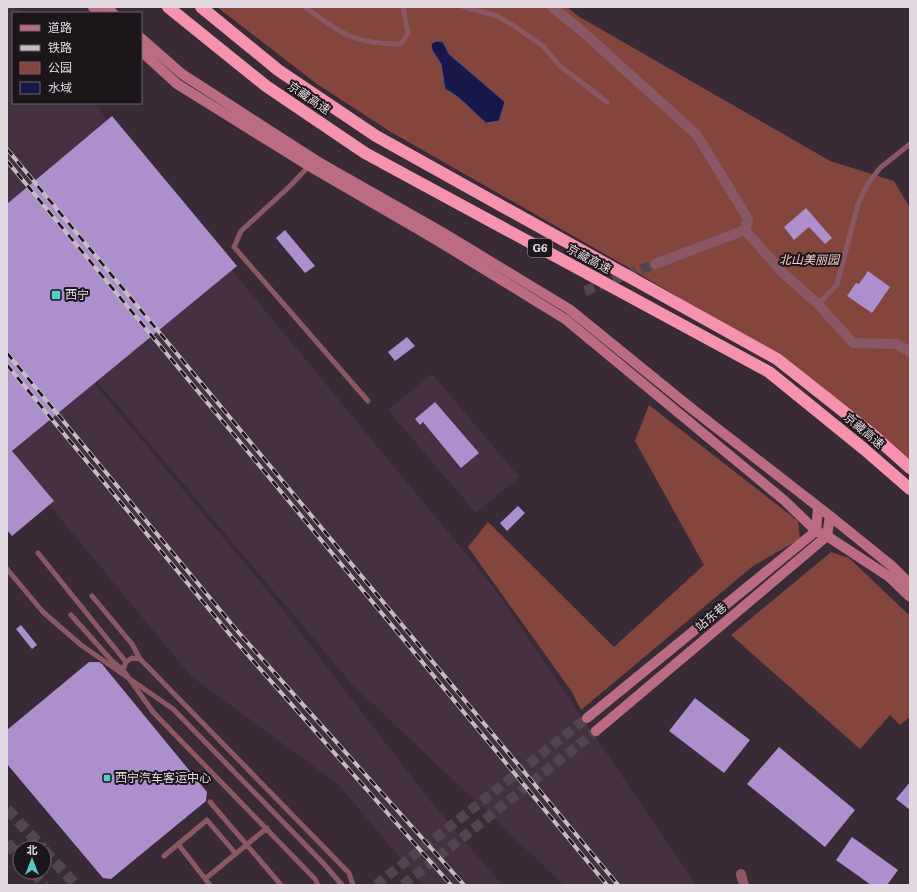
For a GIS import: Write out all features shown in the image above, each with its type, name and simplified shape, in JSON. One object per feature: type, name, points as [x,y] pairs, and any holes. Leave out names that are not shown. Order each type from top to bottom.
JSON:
[{"type":"highway","name":"京藏高速","points":[[168,7],[266,86],[365,154],[769,372],[864,449],[910,489]]},
{"type":"highway","name":"京藏高速","points":[[200,7],[278,70],[376,136],[777,359],[872,434],[910,468]]},
{"type":"main road","points":[[142,39],[182,74],[317,161],[442,232],[569,309],[830,516],[893,567],[910,584]]},
{"type":"main road","points":[[142,52],[177,84],[309,166],[438,241],[565,319],[785,501],[816,531],[827,536],[888,576],[910,597]]},
{"type":"main road","points":[[816,531],[818,508]]},
{"type":"main road","points":[[827,536],[830,516]]},
{"type":"main road","name":"站东巷","points":[[587,718],[816,531]]},
{"type":"main road","name":"站东巷","points":[[596,731],[827,536]]},
{"type":"street","points":[[552,7],[583,32],[697,135],[748,219],[745,230]]},
{"type":"street","points":[[655,264],[745,230]]},
{"type":"street","points":[[745,230],[783,273],[818,304],[853,343],[897,344],[910,352]]},
{"type":"street","points":[[741,874],[744,885]]},
{"type":"lane","points":[[305,7],[342,33],[362,41],[382,44],[401,44],[408,33],[403,7]]},
{"type":"lane","points":[[464,7],[497,16],[514,26],[543,46],[560,66],[607,102]]},
{"type":"lane","points":[[818,304],[837,285],[858,204],[867,185],[880,168],[910,144]]},
{"type":"lane","points":[[309,166],[289,187],[241,231],[234,247],[368,401]]},
{"type":"lane","points":[[38,553],[126,662]]},
{"type":"lane","points":[[7,569],[43,612],[81,645],[174,709],[323,863],[342,885]]},
{"type":"lane","points":[[92,596],[132,644],[140,659],[349,873],[353,885]]},
{"type":"lane","points":[[71,615],[112,661],[123,670],[153,712],[267,828],[315,879],[318,885]]},
{"type":"lane","points":[[123,670],[126,662],[132,658],[140,659]]},
{"type":"lane","points":[[210,802],[281,885]]},
{"type":"lane","points":[[164,856],[207,820],[236,854]]},
{"type":"lane","points":[[206,879],[267,828]]},
{"type":"lane","points":[[178,844],[210,885]]},
{"type":"shaded area","points":[[7,7],[15,7],[19,12],[12,12],[12,104],[95,104],[494,588],[696,885],[564,885],[351,683],[7,274]]},
{"type":"shaded area","points":[[7,279],[276,601],[432,803],[502,885],[423,885],[339,785],[191,676],[7,454]]},
{"type":"shaded area","points":[[432,374],[519,477],[476,513],[388,410]]},
{"type":"green space","name":"北山美丽园","points":[[217,7],[567,7],[578,16],[830,161],[894,181],[910,208],[910,462],[748,339],[638,273],[391,132],[317,84]]},
{"type":"green space","points":[[649,405],[798,521],[800,539],[753,566],[581,710],[572,692],[468,547],[488,522],[614,647],[704,565],[635,441]]},
{"type":"green space","points":[[831,552],[849,558],[910,616],[910,717],[900,725],[890,715],[860,749],[731,635]]},
{"type":"water","points":[[436,41],[443,42],[449,54],[505,102],[499,121],[486,123],[461,100],[445,89],[441,64],[432,50],[431,44]]},
{"type":"building","points":[[112,116],[237,266],[12,451],[54,501],[12,536],[7,530],[7,204]]},
{"type":"building","points":[[806,208],[832,238],[825,244],[809,227],[794,240],[784,227]]},
{"type":"building","points":[[285,230],[315,266],[305,273],[276,238]]},
{"type":"building","points":[[868,271],[890,287],[872,313],[847,296],[856,283],[859,284]]},
{"type":"building","points":[[407,337],[415,346],[395,361],[388,352]]},
{"type":"building","points":[[435,402],[479,453],[461,468],[423,422],[420,425],[415,419]]},
{"type":"building","points":[[518,506],[525,513],[507,531],[500,523]]},
{"type":"building","points":[[21,625],[37,645],[32,649],[16,629]]},
{"type":"building","name":"西宁汽车客运中心","points":[[89,662],[99,662],[102,664],[207,792],[206,801],[111,879],[103,878],[7,764],[7,730]]},
{"type":"building","points":[[695,698],[750,740],[724,773],[669,731]]},
{"type":"building","points":[[779,747],[855,810],[825,847],[747,784]]},
{"type":"building","points":[[910,782],[910,810],[896,799]]},
{"type":"building","points":[[852,837],[898,870],[887,885],[871,885],[836,860]]},
{"type":"tunnel","points":[[585,291],[655,264]]},
{"type":"tunnel","points":[[376,885],[587,718]]},
{"type":"tunnel","points":[[403,885],[596,731]]},
{"type":"tunnel","points":[[7,809],[36,840]]},
{"type":"tunnel","points":[[7,843],[12,848]]},
{"type":"tunnel","points":[[52,859],[76,885]]},
{"type":"tunnel","points":[[40,880],[45,885]]},
{"type":"railway","points":[[7,149],[618,885]]},
{"type":"railway","points":[[7,161],[607,885]]},
{"type":"railway","points":[[7,353],[239,633],[464,885]]},
{"type":"railway","points":[[7,365],[232,637],[451,885]]},
{"type":"place","name":"西宁","points":[[56,295]]},
{"type":"place","name":"西宁汽车客运中心","points":[[107,778]]}]
